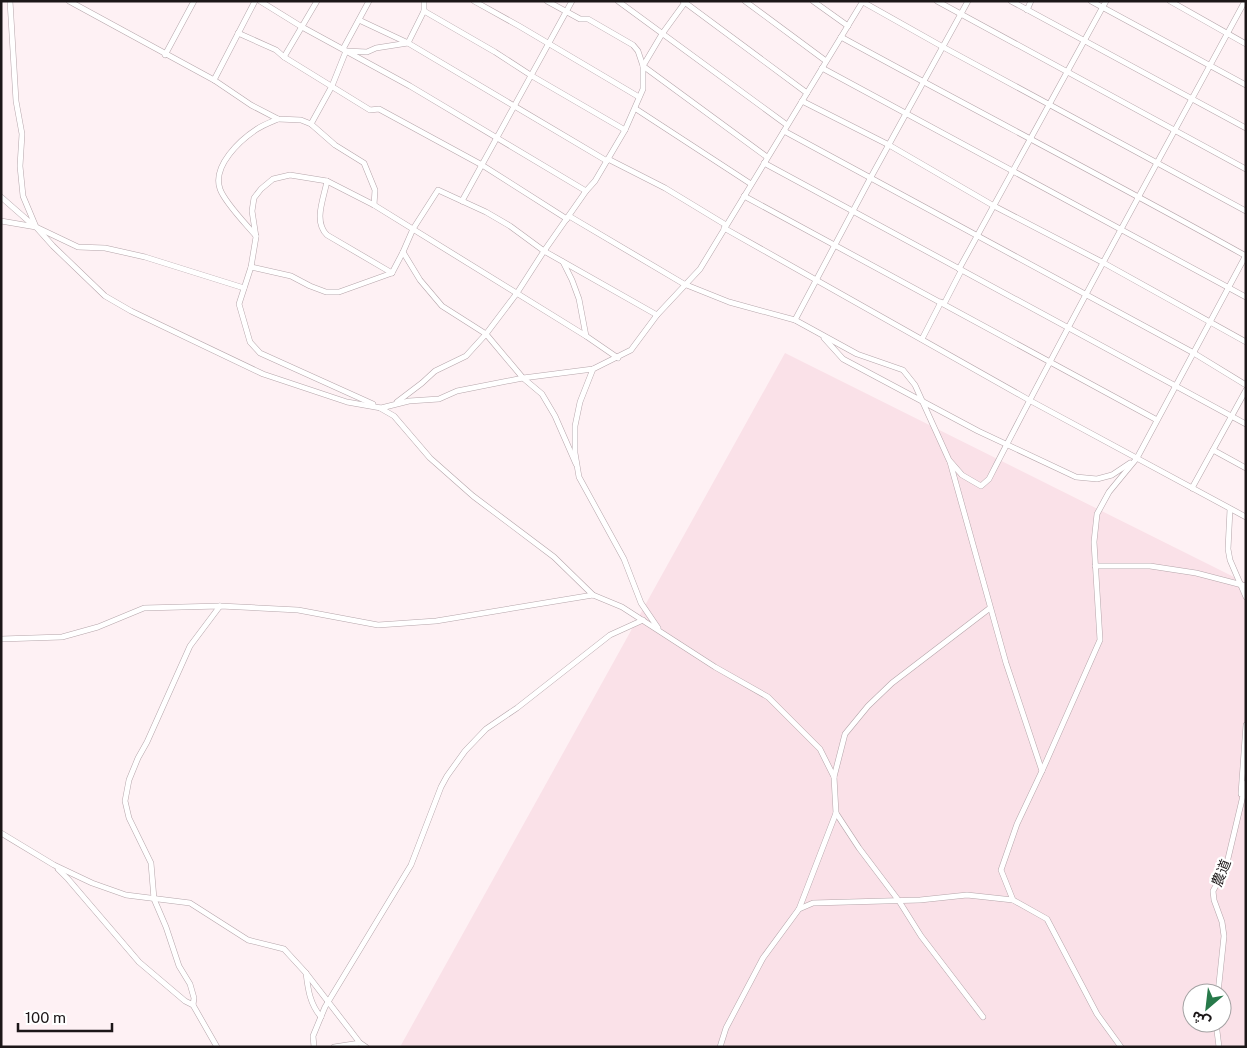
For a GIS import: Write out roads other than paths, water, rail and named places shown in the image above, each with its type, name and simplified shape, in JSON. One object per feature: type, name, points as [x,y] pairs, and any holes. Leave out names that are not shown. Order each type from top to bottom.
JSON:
[{"type":"street","points":[[10,1],[16,101],[22,134],[20,166],[23,196],[36,227]]},
{"type":"street","points":[[69,1],[214,80],[251,105],[278,119],[301,120],[311,124],[335,145],[364,164],[375,190],[374,205]]},
{"type":"street","points":[[165,55],[194,1]]},
{"type":"street","points":[[214,80],[255,1]]},
{"type":"street","points":[[260,1],[302,27],[410,86],[586,190]]},
{"type":"street","points":[[284,58],[317,1]]},
{"type":"street","points":[[408,43],[424,11],[424,1]]},
{"type":"street","points":[[474,1],[639,97]]},
{"type":"street","points":[[394,404],[435,371],[466,356],[486,334],[517,293],[586,190],[595,181],[636,109],[643,89],[643,66],[638,51],[633,45],[588,19],[580,19],[547,1]]},
{"type":"street","points":[[462,201],[572,1]]},
{"type":"street","points":[[618,1],[787,125]]},
{"type":"street","points":[[745,1],[826,61]]},
{"type":"street","points":[[813,1],[848,26]]},
{"type":"street","points":[[937,1],[1246,169]]},
{"type":"street","points":[[795,320],[888,145],[907,114],[968,1]]},
{"type":"street","points":[[1011,1],[1246,128]]},
{"type":"street","points":[[1027,10],[1031,1]]},
{"type":"street","points":[[1091,1],[1246,85]]},
{"type":"street","points":[[922,339],[1106,1]]},
{"type":"street","points":[[1170,1],[1246,44]]},
{"type":"street","points":[[949,460],[962,475],[981,486],[988,479],[1086,296],[1102,262],[1245,1]]},
{"type":"street","points":[[311,124],[332,86],[344,50],[366,2]]},
{"type":"street","points":[[643,66],[662,34],[685,2],[807,93]]},
{"type":"street","points":[[1,197],[36,227],[105,296],[131,311],[263,374],[347,402],[381,408],[394,404],[439,399],[457,391],[523,378],[593,369],[632,350],[657,315],[700,269],[863,2],[1246,211]]},
{"type":"street","points":[[424,11],[625,130]]},
{"type":"street","points":[[359,20],[408,43],[608,160],[664,188],[816,282],[1246,517]]},
{"type":"street","points":[[238,33],[276,50],[284,58],[370,110],[380,109],[482,165],[568,218],[684,284],[729,302],[795,320],[857,354],[903,370],[915,385],[949,460],[1006,663],[1042,770]]},
{"type":"street","points":[[841,37],[1246,256],[1192,352],[1137,458],[1109,492],[1097,514],[1094,542],[1100,640],[1017,824],[1001,870],[1013,900]]},
{"type":"street","points":[[344,50],[367,52],[376,48],[408,43]]},
{"type":"street","points":[[643,66],[768,157]]},
{"type":"street","points":[[822,68],[1246,297]]},
{"type":"street","points":[[802,101],[888,145],[994,206],[1102,262],[1246,342]]},
{"type":"street","points":[[636,109],[751,184]]},
{"type":"street","points":[[256,237],[220,189],[219,177],[222,166],[244,139],[258,128],[278,119]]},
{"type":"street","points":[[784,131],[1192,352],[1246,385]]},
{"type":"street","points":[[764,163],[1246,424]]},
{"type":"street","points":[[618,358],[586,336],[374,205],[327,181],[290,174],[274,179],[260,189],[254,198],[252,211],[256,237],[251,267],[239,304],[250,342],[260,353],[381,408],[394,416],[430,458],[466,490],[554,557],[593,595],[622,608],[660,630],[716,667],[768,697],[820,749],[834,777]]},
{"type":"street","points":[[327,181],[319,222],[321,230],[392,273]]},
{"type":"street","points":[[251,267],[291,276],[326,292],[339,292],[392,273],[413,229],[438,190],[486,212],[510,226],[544,251],[657,315]]},
{"type":"street","points":[[744,196],[1157,420]]},
{"type":"street","points":[[1,221],[36,227],[78,247],[105,248],[145,257],[244,288]]},
{"type":"street","points":[[403,252],[420,280],[442,306],[486,334],[523,378],[542,394],[555,416],[576,464]]},
{"type":"street","points":[[563,262],[579,299],[586,336]]},
{"type":"street","points":[[818,333],[843,359],[1006,445],[1076,477],[1097,479],[1112,475],[1137,458]]},
{"type":"street","points":[[593,369],[580,402],[576,426],[575,453],[579,477],[624,559],[641,603],[660,630]]},
{"type":"street","points":[[1192,488],[1246,390]]},
{"type":"street","points":[[1213,450],[1246,468]]},
{"type":"street","points":[[1230,509],[1228,549],[1230,560],[1243,585],[1246,597]]},
{"type":"street","points":[[1095,566],[1150,566],[1196,573],[1243,585]]},
{"type":"street","points":[[1,639],[62,637],[98,627],[144,608],[220,606],[298,610],[378,626],[436,621],[593,595]]},
{"type":"street","points":[[217,1047],[193,1005],[194,998],[190,984],[179,966],[154,899],[151,864],[129,818],[125,802],[129,780],[138,758],[190,646],[220,606]]},
{"type":"street","points":[[720,1047],[726,1028],[763,958],[799,909],[836,813],[834,777],[845,734],[868,706],[892,684],[990,608]]},
{"type":"street","points":[[314,1047],[313,1036],[328,1002],[411,866],[441,788],[447,776],[465,752],[486,729],[517,708],[610,635],[642,620]]},
{"type":"street","points":[[1240,802],[1246,725]]},
{"type":"street","name":"農道","points":[[1219,983],[1224,936],[1213,891],[1226,867],[1246,783]]},
{"type":"street","points":[[836,813],[859,848],[899,901],[921,936],[983,1017]]},
{"type":"street","points":[[1,833],[54,865],[92,883],[126,895],[190,903],[248,940],[284,949],[306,973],[360,1044],[366,1047]]},
{"type":"street","points":[[54,865],[139,962],[185,1002],[193,1005]]},
{"type":"street","points":[[799,909],[813,903],[899,901],[967,896],[1013,900],[1047,919],[1097,1014],[1121,1047]]},
{"type":"street","points":[[306,973],[309,994],[321,1017]]},
{"type":"street","points":[[1217,1033],[1219,1047]]},
{"type":"street","points":[[334,1047],[360,1044]]}]
